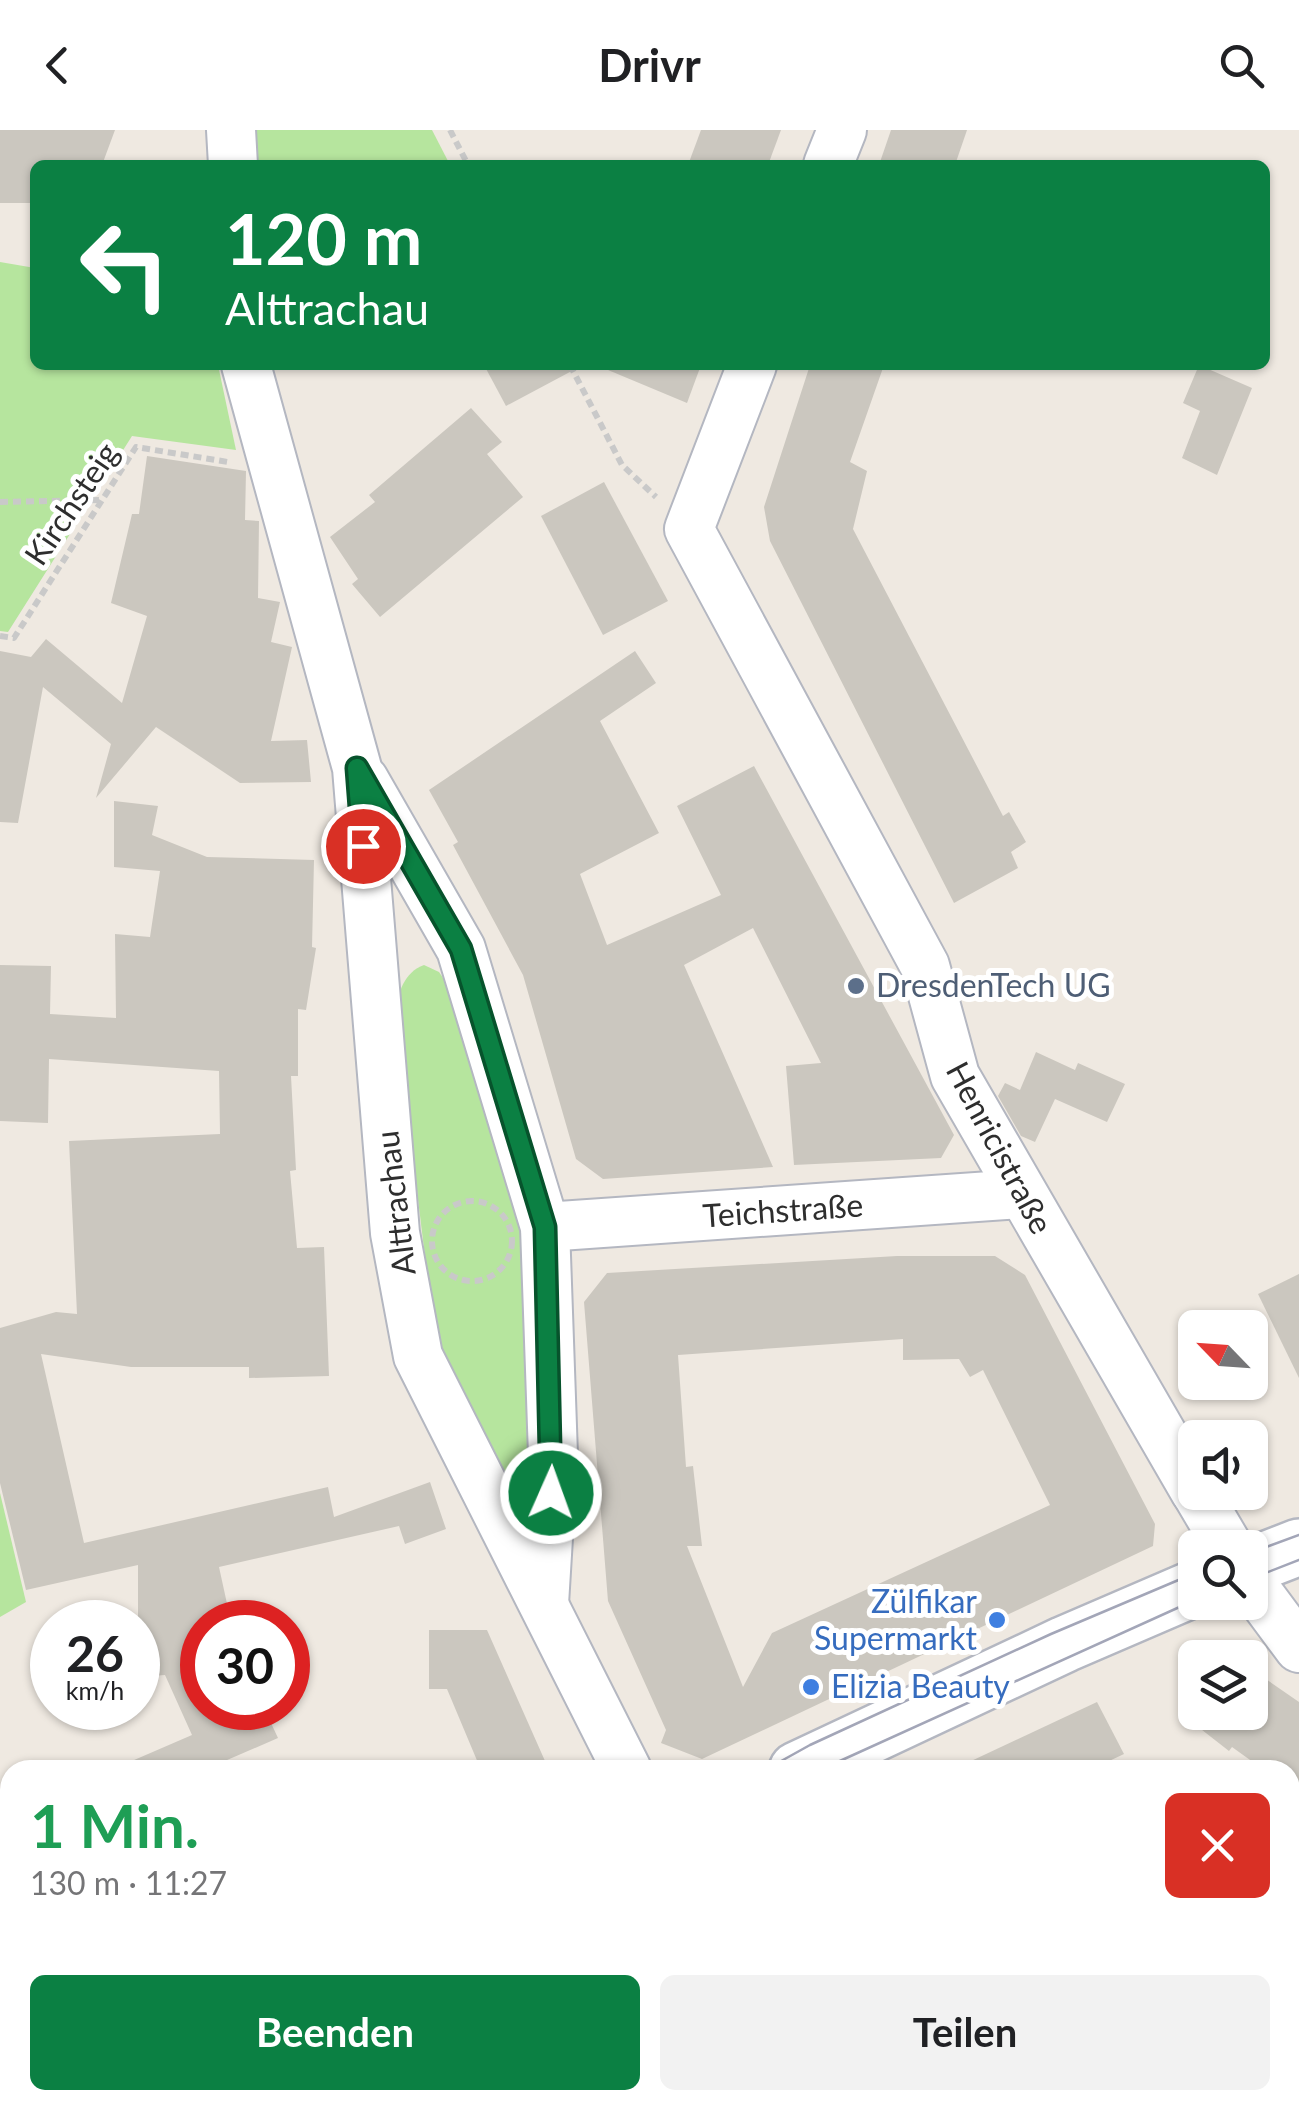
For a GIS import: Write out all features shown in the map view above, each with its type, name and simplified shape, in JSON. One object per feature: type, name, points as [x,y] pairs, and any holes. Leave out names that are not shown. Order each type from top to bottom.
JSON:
[{"type":"main road","points":[[1268,1559],[1299,1547]]},
{"type":"main road","points":[[817,1760],[1079,1637],[1178,1595]]},
{"type":"street","points":[[231,130],[232,160]]},
{"type":"street","points":[[830,160],[842,130]]},
{"type":"street","name":"Alttrachau","points":[[247,370],[357,768],[395,1234],[418,1356],[622,1760]]},
{"type":"street","points":[[690,528],[750,370]]},
{"type":"street","name":"Henricistraße","points":[[690,528],[925,966],[955,1076],[1178,1462]]},
{"type":"street","name":"Alttrachau","points":[[357,768],[461,949],[545,1227],[554,1455],[544,1608]]},
{"type":"street","name":"Teichstraße","points":[[545,1227],[1020,1194]]},
{"type":"street","points":[[1268,1606],[1299,1648]]},
{"type":"path","points":[[450,130],[465,160]]},
{"type":"path","points":[[573,370],[622,465],[690,528]]},
{"type":"path","name":"Kirchsteig","points":[[0,636],[14,638],[136,447],[242,464],[270,457]]},
{"type":"path","points":[[0,502],[101,500]]},
{"type":"path","points":[[464,1200],[492,1205],[510,1226],[513,1244],[507,1262],[486,1279],[462,1280],[449,1274],[433,1252],[432,1231],[439,1217],[464,1200]]},
{"type":"green space","points":[[257,130],[432,130],[447,160],[255,160]]},
{"type":"green space","points":[[0,262],[30,267],[30,370],[219,370],[236,450],[132,436],[8,632],[0,631]]},
{"type":"green space","points":[[424,965],[439,972],[456,997],[520,1228],[539,1500],[528,1518],[519,1514],[437,1354],[395,1012],[407,978]]},
{"type":"green space","points":[[0,1493],[26,1602],[0,1617]]},
{"type":"building","points":[[0,130],[115,130],[104,160],[30,160],[30,203],[0,203]]},
{"type":"building","points":[[701,130],[781,130],[770,160],[690,160]]},
{"type":"building","points":[[891,130],[967,130],[957,160],[881,160]]},
{"type":"building","points":[[487,370],[574,370],[506,406]]},
{"type":"building","points":[[608,370],[699,370],[687,403]]},
{"type":"building","points":[[808,370],[882,370],[850,462],[867,471],[853,529],[1003,816],[1009,812],[1026,842],[1011,852],[1018,868],[954,903],[770,541],[764,507]]},
{"type":"building","points":[[1197,370],[1211,370],[1252,388],[1217,475],[1182,458],[1200,411],[1183,403]]},
{"type":"building","points":[[471,408],[502,442],[487,454],[523,497],[380,617],[352,584],[358,579],[330,537],[375,502],[369,495]]},
{"type":"building","points":[[147,456],[246,471],[245,520],[259,521],[258,598],[280,602],[271,642],[292,647],[271,741],[307,740],[311,782],[240,783],[156,727],[96,798],[111,744],[43,687],[18,823],[0,822],[0,651],[31,657],[46,639],[122,703],[147,616],[111,603],[132,514],[139,514]]},
{"type":"building","points":[[604,482],[668,601],[603,635],[541,516]]},
{"type":"building","points":[[635,651],[656,683],[600,721],[659,833],[580,874],[607,945],[721,895],[677,806],[754,766],[954,1135],[941,1158],[794,1165],[786,1066],[821,1063],[753,928],[684,965],[773,1167],[603,1179],[576,1159],[523,975],[453,845],[458,842],[429,790]]},
{"type":"building","points":[[114,801],[158,806],[152,835],[207,857],[314,860],[312,947],[316,948],[306,1010],[298,1009],[298,1076],[291,1076],[296,1170],[290,1171],[297,1248],[324,1247],[329,1376],[249,1378],[249,1367],[131,1367],[41,1354],[84,1543],[328,1487],[334,1517],[430,1482],[446,1529],[405,1544],[399,1526],[219,1567],[226,1600],[180,1600],[180,1708],[165,1675],[160,1675],[160,1600],[138,1600],[138,1565],[26,1590],[0,1483],[0,1328],[56,1312],[77,1314],[69,1141],[220,1134],[219,1071],[49,1059],[48,1123],[0,1121],[0,965],[51,966],[50,1014],[116,1018],[115,934],[150,937],[160,871],[114,867]]},
{"type":"building","points":[[1036,1052],[1075,1070],[1078,1063],[1125,1084],[1107,1122],[1055,1099],[1035,1142],[1021,1136],[998,1096],[1005,1083],[1020,1090]]},
{"type":"building","points":[[897,1256],[995,1256],[1025,1275],[1155,1524],[1153,1546],[702,1759],[661,1743],[666,1730],[608,1601],[584,1302],[607,1273]],"holes":[[[903,1339],[903,1360],[959,1359],[970,1377],[983,1370],[1050,1505],[772,1633],[743,1687],[687,1546],[702,1546],[693,1466],[686,1467],[678,1355]]]},
{"type":"building","points":[[1299,1274],[1299,1378],[1268,1310],[1258,1294]]},
{"type":"building","points":[[429,1630],[487,1630],[545,1760],[477,1760],[447,1689],[429,1689]]},
{"type":"building","points":[[1268,1680],[1299,1702],[1299,1760],[1250,1760],[1232,1747],[1229,1751],[1202,1730],[1268,1730]]},
{"type":"building","points":[[1097,1702],[1124,1754],[1111,1760],[973,1760]]},
{"type":"building","points":[[190,1730],[274,1730],[278,1738],[227,1760],[134,1760],[192,1735]]},
{"type":"tram line","points":[[1268,1546],[1299,1535]]},
{"type":"tram line","points":[[1268,1572],[1299,1560]]},
{"type":"tram line","points":[[783,1760],[1051,1634],[1178,1580]]},
{"type":"tram line","points":[[842,1760],[1178,1608]]},
{"type":"place","name":"DresdenTech UG","points":[[856,986]]},
{"type":"place","name":"Zülfikar Supermarkt","points":[[997,1620]]},
{"type":"place","name":"Elizia Beauty","points":[[811,1687]]},
{"type":"route","points":[[363,846],[357,768],[461,949],[545,1227],[554,1455],[551,1493]]}]
